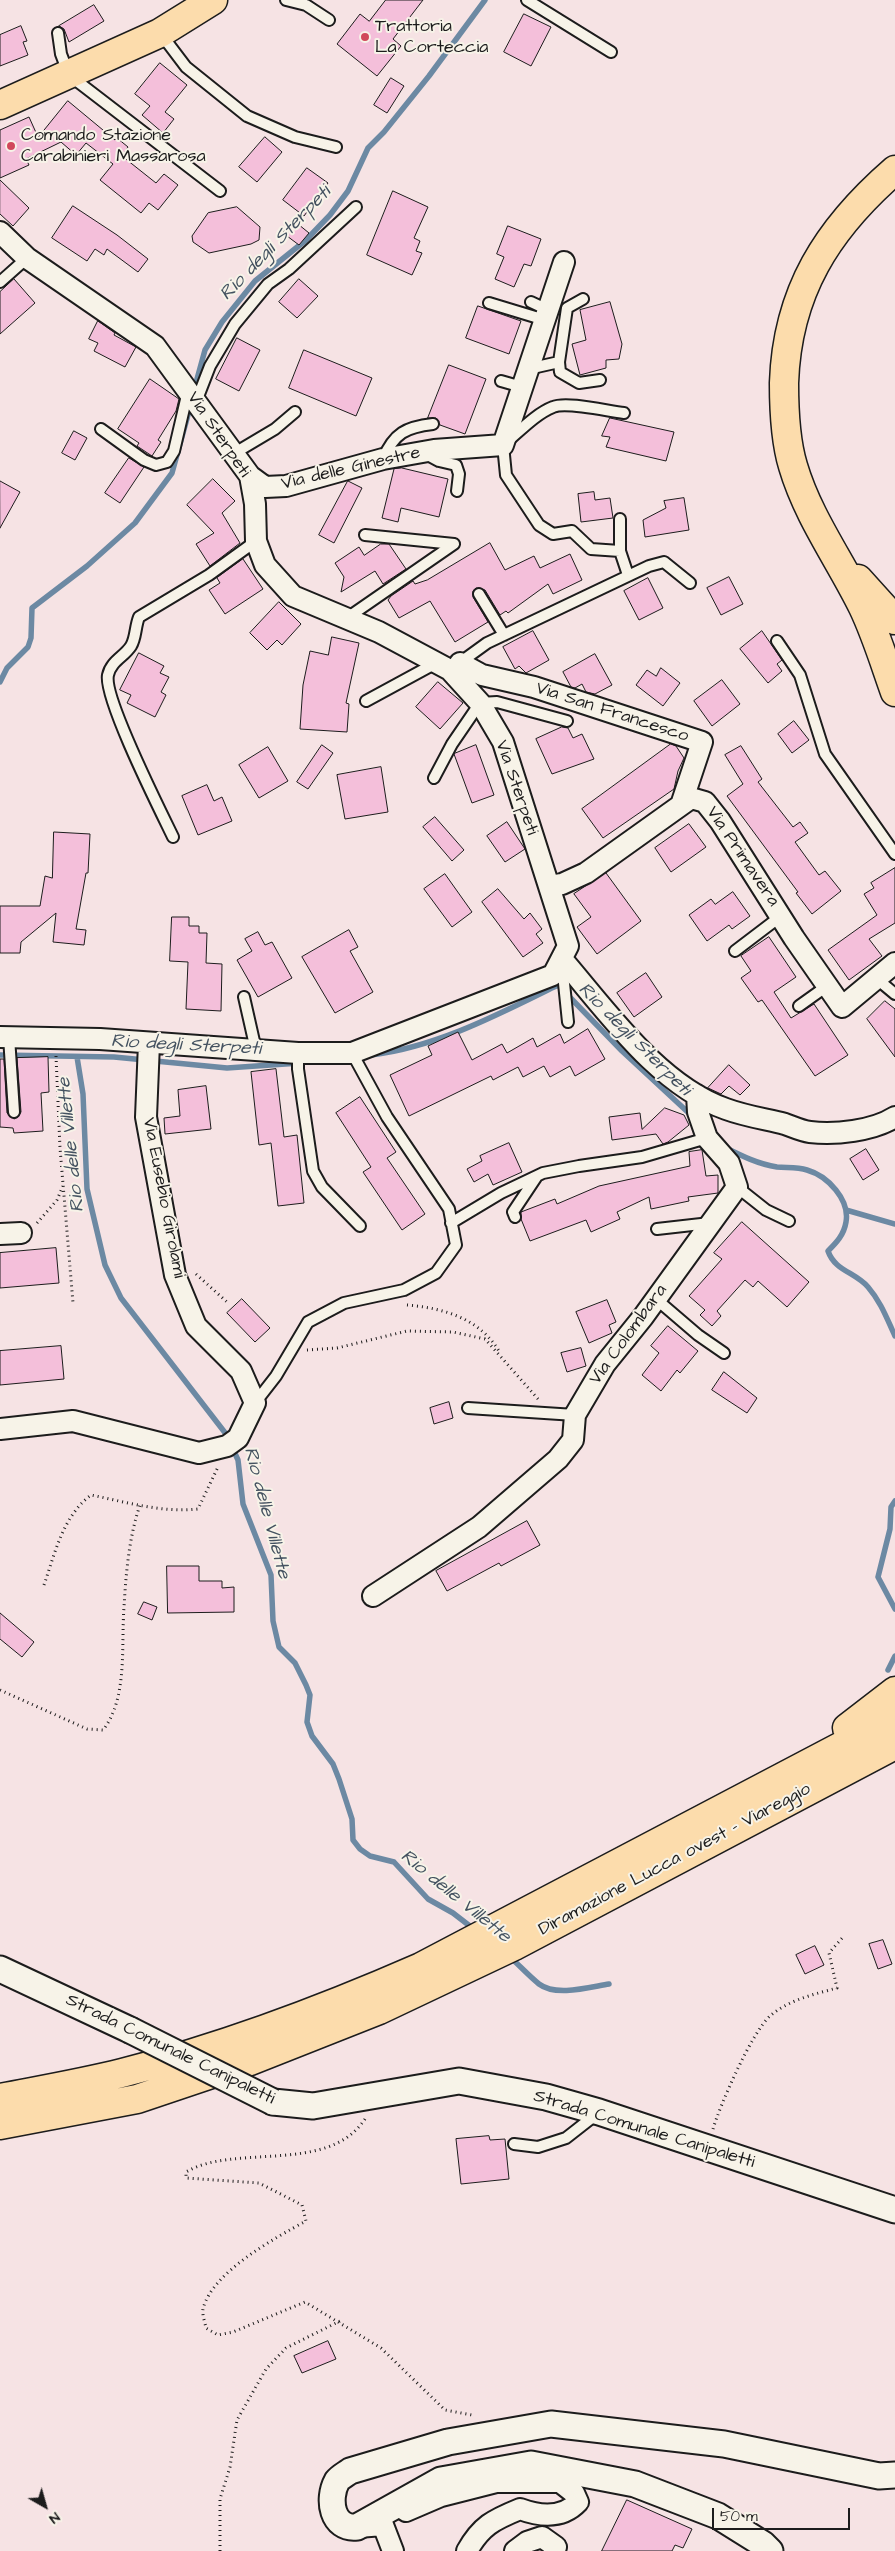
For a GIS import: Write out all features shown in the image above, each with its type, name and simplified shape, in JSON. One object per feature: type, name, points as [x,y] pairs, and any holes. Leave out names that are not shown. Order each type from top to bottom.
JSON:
[{"type":"main road","points":[[0,105],[160,33],[213,0]]},
{"type":"main road","points":[[895,170],[867,194],[834,234],[812,268],[792,320],[785,356],[784,398],[792,465],[814,520],[835,554],[864,609],[895,692]]},
{"type":"main road","points":[[835,554],[895,620]]},
{"type":"main road","points":[[776,1793],[895,1691]]},
{"type":"main road","name":"Diramazione Lucca ovest - Viareggio","points":[[0,2098],[272,2040],[379,2010],[458,1975],[571,1902],[776,1793],[895,1718]]},
{"type":"main road","name":"Diramazione Lucca ovest - Viareggio","points":[[776,1793],[895,1745]]},
{"type":"main road","points":[[776,1793],[895,1756]]},
{"type":"main road","name":"Diramazione Lucca ovest - Viareggio","points":[[6,2124],[137,2099],[272,2040]]},
{"type":"street","name":"Via Sterpeti","points":[[0,232],[27,258],[155,346],[250,476],[255,504],[256,541],[265,565],[293,596],[379,632],[448,665],[480,703],[503,742],[568,946],[562,959]]},
{"type":"street","points":[[503,445],[525,378],[541,311],[564,262]]},
{"type":"street","name":"Via delle Ginestre","points":[[250,476],[265,487],[286,486],[382,459],[422,452],[503,445]]},
{"type":"street","name":"Via San Francesco","points":[[448,665],[534,687],[702,742],[681,805]]},
{"type":"street","name":"Via Primavera","points":[[549,886],[562,884],[586,873],[691,798],[705,802],[720,821],[842,1008],[895,963]]},
{"type":"street","points":[[6,1040],[148,1054],[256,1050],[298,1059],[354,1057],[553,975],[562,959],[628,1036],[664,1071],[697,1095],[725,1109],[809,1132],[839,1132],[872,1126],[895,1117]]},
{"type":"street","name":"Via Eusebio Girolami","points":[[148,1054],[146,1117],[175,1275],[196,1326],[241,1371],[255,1403]]},
{"type":"street","points":[[697,1095],[698,1112],[706,1134],[729,1163],[737,1187]]},
{"type":"street","name":"Via Colombara","points":[[373,1596],[479,1527],[558,1459],[572,1440],[575,1415],[605,1364],[656,1299],[737,1187]]},
{"type":"street","points":[[0,1234],[21,1232]]},
{"type":"street","points":[[0,1429],[73,1421],[199,1453],[233,1442],[255,1403]]},
{"type":"street","name":"Strada Comunale Canipaletti","points":[[0,1969],[130,2030],[273,2102],[313,2106],[459,2081],[546,2097],[599,2112],[895,2210]]},
{"type":"street","points":[[467,2551],[478,2532],[502,2516],[520,2509],[538,2516],[569,2511],[578,2502],[574,2493],[560,2482],[496,2482],[441,2496],[413,2507],[383,2525],[348,2528],[335,2515],[332,2504],[332,2494],[338,2479],[350,2471],[448,2442],[551,2424],[724,2444],[879,2476],[895,2476]]},
{"type":"street","points":[[357,2527],[441,2480],[531,2464],[636,2484],[718,2516],[763,2544],[770,2551]]},
{"type":"street","points":[[383,2525],[393,2551]]},
{"type":"street","points":[[515,2551],[526,2542],[542,2537],[556,2547],[554,2551]]},
{"type":"lane","points":[[286,0],[306,5],[328,20]]},
{"type":"lane","points":[[527,0],[611,52]]},
{"type":"lane","points":[[58,33],[61,54],[69,75],[220,191]]},
{"type":"lane","points":[[160,33],[186,67],[247,116],[295,137],[336,147]]},
{"type":"lane","points":[[101,430],[144,460],[156,464],[167,462],[174,451],[192,396],[235,324],[268,284],[289,269],[356,207]]},
{"type":"lane","points":[[0,282],[27,258]]},
{"type":"lane","points":[[583,299],[567,308],[559,362],[560,372],[579,383],[600,380]]},
{"type":"lane","points":[[489,304],[541,311]]},
{"type":"lane","points":[[501,381],[525,378],[559,362]]},
{"type":"lane","points":[[620,551],[591,549],[572,531],[553,534],[539,525],[506,475],[503,445],[537,416],[554,406],[569,405],[624,413]]},
{"type":"lane","points":[[233,454],[275,429],[295,412]]},
{"type":"lane","points":[[382,459],[390,443],[399,434],[418,426],[433,424]]},
{"type":"lane","points":[[422,452],[439,461],[456,465],[459,474],[457,491]]},
{"type":"lane","points":[[620,519],[620,551],[628,575]]},
{"type":"lane","points":[[347,618],[454,544],[365,535]]},
{"type":"lane","points":[[173,838],[132,751],[111,694],[107,676],[113,664],[131,646],[134,628],[139,617],[209,574],[256,541]]},
{"type":"lane","points":[[366,701],[448,665],[487,643],[649,566],[664,562],[690,583]]},
{"type":"lane","points":[[479,594],[504,635]]},
{"type":"lane","points":[[777,642],[800,675],[826,754],[895,854]]},
{"type":"lane","points":[[434,778],[452,744],[480,703],[497,702],[567,721]]},
{"type":"lane","points":[[735,951],[781,916]]},
{"type":"lane","points":[[562,959],[568,1022]]},
{"type":"lane","points":[[878,979],[895,994]]},
{"type":"lane","points":[[799,1006],[827,986]]},
{"type":"lane","points":[[244,998],[256,1050]]},
{"type":"lane","points":[[6,1040],[11,1064],[14,1112]]},
{"type":"lane","points":[[255,1403],[276,1376],[308,1322],[344,1303],[404,1290],[436,1273],[456,1245],[449,1209],[387,1117],[354,1057]]},
{"type":"lane","points":[[298,1059],[312,1171],[322,1186],[360,1226]]},
{"type":"lane","points":[[452,1223],[501,1193],[537,1176],[579,1166],[642,1157],[706,1134]]},
{"type":"lane","points":[[515,1217],[513,1212],[537,1176]]},
{"type":"lane","points":[[737,1187],[766,1210],[789,1221]]},
{"type":"lane","points":[[657,1229],[712,1223]]},
{"type":"lane","points":[[656,1299],[698,1335],[724,1353]]},
{"type":"lane","points":[[468,1408],[552,1411],[575,1415]]},
{"type":"lane","points":[[514,2144],[538,2147],[566,2138],[599,2112]]},
{"type":"path","points":[[56,1066],[63,1185],[74,1303]]},
{"type":"path","points":[[21,1232],[34,1226],[47,1212],[57,1200],[63,1185]]},
{"type":"path","points":[[370,1298],[390,1304],[442,1309],[476,1325],[491,1338],[503,1358]]},
{"type":"path","points":[[295,1345],[308,1350],[337,1348],[407,1331],[453,1332],[485,1339],[539,1400],[552,1411]]},
{"type":"path","points":[[44,1585],[60,1538],[77,1506],[91,1495],[183,1511],[198,1509],[233,1442]]},
{"type":"path","points":[[0,1690],[87,1729],[103,1730],[108,1724],[112,1718],[122,1669],[123,1608],[129,1557],[140,1505]]},
{"type":"path","points":[[708,2148],[718,2109],[754,2040],[770,2016],[801,1999],[837,1988],[829,1953],[844,1936]]},
{"type":"path","points":[[382,2093],[356,2131],[323,2149],[282,2156],[215,2162],[195,2167],[186,2172],[186,2178],[258,2183],[302,2205],[306,2221],[267,2242],[210,2292],[202,2311],[206,2328],[218,2335],[232,2332],[305,2302],[340,2321],[382,2348],[445,2410],[481,2417]]},
{"type":"path","points":[[220,2551],[220,2499],[230,2467],[236,2420],[266,2369],[286,2348],[340,2321]]},
{"type":"building","points":[[386,0],[423,0],[393,39],[401,46],[377,76],[337,44],[360,14],[369,21]]},
{"type":"building","points":[[94,5],[104,21],[69,42],[64,29],[59,26]]},
{"type":"building","points":[[524,14],[551,27],[531,66],[504,52]]},
{"type":"building","points":[[21,26],[27,41],[23,42],[28,55],[0,66],[0,35]]},
{"type":"building","points":[[160,63],[187,85],[165,112],[174,119],[163,133],[142,115],[150,106],[135,94]]},
{"type":"building","points":[[391,78],[404,86],[387,113],[374,105]]},
{"type":"building","points":[[68,101],[115,140],[117,138],[128,147],[122,156],[156,183],[164,174],[178,185],[158,210],[149,203],[141,213],[100,180],[113,164],[86,143],[76,155],[61,142],[26,159],[29,165],[0,178],[0,130],[29,117],[38,137]]},
{"type":"building","points":[[265,137],[282,152],[257,182],[239,167]]},
{"type":"building","points":[[307,168],[328,183],[304,216],[283,200]]},
{"type":"building","points":[[0,180],[29,208],[13,226],[0,214]]},
{"type":"building","points":[[393,191],[428,207],[414,238],[420,241],[416,251],[422,253],[412,275],[367,255]]},
{"type":"building","points":[[73,206],[117,235],[148,259],[138,272],[107,249],[104,255],[95,249],[87,261],[52,238]]},
{"type":"building","points":[[237,207],[260,227],[259,240],[251,244],[209,253],[193,242],[192,236],[208,213]]},
{"type":"building","points":[[293,220],[309,233],[299,245],[283,233]]},
{"type":"building","points":[[508,226],[541,239],[531,266],[524,264],[514,287],[495,279],[504,257],[497,254]]},
{"type":"building","points":[[14,279],[35,303],[0,334],[0,292]]},
{"type":"building","points":[[299,279],[318,296],[297,318],[279,302]]},
{"type":"building","points":[[610,302],[622,344],[619,359],[606,360],[606,368],[580,375],[572,344],[586,340],[580,310]]},
{"type":"building","points":[[478,306],[521,321],[509,354],[466,338]]},
{"type":"building","points":[[98,321],[115,333],[114,335],[136,347],[125,367],[94,351],[98,343],[89,339]]},
{"type":"building","points":[[237,338],[260,350],[239,391],[216,379]]},
{"type":"building","points":[[304,350],[372,378],[356,416],[289,388]]},
{"type":"building","points":[[449,365],[486,379],[465,434],[440,425],[436,418],[428,418]]},
{"type":"building","points":[[150,379],[179,399],[176,411],[158,440],[161,442],[152,456],[137,446],[139,443],[118,429]]},
{"type":"building","points":[[610,418],[674,432],[666,461],[606,447],[610,437],[602,436]]},
{"type":"building","points":[[74,431],[87,438],[75,460],[62,453]]},
{"type":"building","points":[[129,458],[144,467],[120,503],[105,493]]},
{"type":"building","points":[[402,468],[448,479],[439,517],[401,508],[398,522],[382,518],[394,469]]},
{"type":"building","points":[[213,479],[235,501],[222,513],[240,543],[210,566],[196,544],[214,533],[187,505]]},
{"type":"building","points":[[0,481],[20,492],[0,528]]},
{"type":"building","points":[[348,481],[362,488],[334,543],[319,535]]},
{"type":"building","points":[[594,492],[595,500],[610,498],[613,518],[581,522],[578,494]]},
{"type":"building","points":[[684,498],[689,530],[645,537],[643,520],[666,508],[664,501]]},
{"type":"building","points":[[490,543],[505,570],[534,556],[540,568],[570,554],[582,580],[553,594],[548,584],[508,613],[506,611],[500,615],[485,590],[476,588],[473,591],[473,597],[488,622],[455,642],[430,601],[399,618],[388,600],[391,596],[413,581],[415,584],[427,580]]},
{"type":"building","points":[[381,544],[389,544],[406,569],[383,584],[375,571],[341,592],[344,577],[335,563],[359,547],[364,555]]},
{"type":"building","points":[[243,559],[263,589],[225,614],[209,590],[220,583],[217,578]]},
{"type":"building","points":[[729,577],[743,604],[721,615],[707,588]]},
{"type":"building","points":[[648,578],[663,608],[639,620],[624,591]]},
{"type":"building","points":[[279,602],[301,624],[282,645],[277,640],[267,650],[250,633]]},
{"type":"building","points":[[533,631],[549,660],[526,673],[519,666],[515,669],[503,647]]},
{"type":"building","points":[[762,631],[782,660],[777,664],[782,671],[768,683],[740,649]]},
{"type":"building","points":[[332,637],[359,643],[346,703],[349,704],[347,732],[300,729],[303,685],[310,651],[328,655]]},
{"type":"building","points":[[139,653],[164,666],[160,673],[169,677],[161,692],[166,695],[155,717],[127,703],[131,695],[120,690]]},
{"type":"building","points":[[595,654],[612,685],[595,694],[586,692],[582,684],[575,688],[571,687],[563,672]]},
{"type":"building","points":[[661,668],[680,683],[663,706],[636,685],[647,670],[656,676]]},
{"type":"building","points":[[722,680],[740,704],[712,726],[694,701]]},
{"type":"building","points":[[438,682],[463,703],[440,729],[416,707]]},
{"type":"building","points":[[794,721],[809,740],[792,753],[778,734]]},
{"type":"building","points":[[562,727],[568,728],[573,738],[582,734],[594,759],[552,774],[536,739]]},
{"type":"building","points":[[671,744],[676,746],[684,758],[678,771],[674,789],[603,838],[582,809]]},
{"type":"building","points":[[322,745],[333,753],[308,789],[297,782]]},
{"type":"building","points":[[476,745],[494,795],[472,803],[454,754]]},
{"type":"building","points":[[741,746],[762,779],[758,782],[793,827],[800,822],[808,833],[795,842],[819,875],[825,871],[841,891],[812,914],[727,796],[743,784],[725,755]]},
{"type":"building","points":[[268,747],[288,781],[259,798],[239,765]]},
{"type":"building","points":[[381,767],[388,812],[345,819],[337,775]]},
{"type":"building","points":[[207,785],[214,801],[222,797],[232,821],[198,835],[182,796]]},
{"type":"building","points":[[435,817],[464,850],[452,861],[423,827]]},
{"type":"building","points":[[507,822],[525,849],[505,862],[487,836]]},
{"type":"building","points":[[689,824],[706,847],[671,872],[655,848]]},
{"type":"building","points":[[54,832],[90,834],[88,873],[86,873],[76,929],[86,930],[84,945],[53,942],[56,913],[21,942],[20,953],[0,953],[0,906],[40,906],[45,876],[52,878]]},
{"type":"building","points":[[895,868],[895,923],[869,939],[882,956],[849,980],[828,950],[877,915],[864,894],[874,888],[871,883]]},
{"type":"building","points":[[606,873],[641,921],[597,954],[577,927],[591,917],[574,894]]},
{"type":"building","points":[[445,874],[472,912],[452,927],[424,889]]},
{"type":"building","points":[[498,889],[524,919],[530,913],[542,929],[536,934],[543,943],[523,957],[482,902]]},
{"type":"building","points":[[733,892],[750,916],[732,929],[729,925],[707,941],[689,915],[711,899],[715,904]]},
{"type":"building","points":[[172,917],[189,917],[189,926],[199,926],[199,933],[207,933],[206,963],[222,964],[221,1011],[186,1009],[188,962],[170,961]]},
{"type":"building","points":[[349,930],[358,947],[350,951],[373,992],[335,1013],[302,957]]},
{"type":"building","points":[[258,932],[265,945],[272,942],[292,978],[258,997],[237,960],[252,951],[245,939]]},
{"type":"building","points":[[769,937],[796,977],[774,992],[791,1018],[814,1004],[848,1055],[815,1076],[762,1000],[758,1002],[741,978],[751,971],[741,956]]},
{"type":"building","points":[[646,973],[662,997],[634,1017],[617,993]]},
{"type":"building","points":[[885,1001],[895,1009],[895,1057],[867,1019]]},
{"type":"building","points":[[588,1029],[605,1059],[575,1076],[570,1066],[550,1077],[544,1066],[523,1077],[518,1067],[493,1080],[491,1076],[409,1116],[390,1075],[432,1055],[428,1046],[458,1032],[472,1060],[502,1044],[507,1053],[533,1038],[537,1047],[560,1034],[564,1043]]},
{"type":"building","points":[[48,1057],[49,1092],[41,1093],[43,1131],[14,1133],[13,1128],[0,1127],[0,1059],[4,1059],[7,1113],[14,1119],[21,1112],[17,1058]]},
{"type":"building","points":[[729,1065],[750,1085],[740,1095],[729,1086],[721,1094],[708,1088]]},
{"type":"building","points":[[276,1069],[284,1137],[297,1135],[304,1203],[278,1206],[271,1143],[259,1145],[251,1072]]},
{"type":"building","points":[[206,1086],[211,1129],[165,1134],[164,1118],[180,1116],[178,1090]]},
{"type":"building","points":[[360,1097],[396,1152],[387,1158],[425,1214],[402,1230],[363,1172],[371,1167],[336,1113]]},
{"type":"building","points":[[665,1108],[684,1115],[689,1125],[668,1142],[663,1144],[656,1134],[612,1140],[609,1117],[640,1113],[642,1129]]},
{"type":"building","points":[[509,1143],[522,1172],[493,1185],[488,1174],[474,1182],[467,1169],[482,1161],[480,1156]]},
{"type":"building","points":[[866,1149],[879,1170],[863,1180],[850,1159]]},
{"type":"building","points":[[702,1150],[706,1176],[718,1175],[718,1193],[688,1197],[689,1201],[651,1209],[649,1197],[617,1212],[620,1219],[591,1232],[586,1220],[530,1241],[521,1219],[521,1212],[555,1199],[557,1204],[599,1186],[690,1166],[689,1152]]},
{"type":"building","points":[[742,1222],[809,1282],[787,1307],[758,1281],[753,1287],[745,1280],[717,1311],[721,1316],[712,1326],[700,1315],[705,1310],[689,1296],[722,1259],[714,1253]]},
{"type":"building","points":[[56,1248],[59,1283],[0,1288],[0,1253]]},
{"type":"building","points":[[242,1299],[270,1328],[255,1342],[227,1313]]},
{"type":"building","points":[[607,1300],[616,1322],[609,1325],[612,1333],[589,1343],[576,1312]]},
{"type":"building","points":[[668,1326],[698,1351],[680,1373],[677,1370],[661,1391],[642,1375],[659,1353],[651,1346]]},
{"type":"building","points":[[61,1346],[64,1379],[0,1385],[0,1351]]},
{"type":"building","points":[[581,1348],[586,1366],[567,1372],[561,1353]]},
{"type":"building","points":[[724,1372],[757,1398],[747,1413],[712,1390]]},
{"type":"building","points":[[449,1402],[453,1418],[434,1424],[430,1408]]},
{"type":"building","points":[[527,1521],[540,1545],[501,1566],[499,1563],[447,1591],[436,1571]]},
{"type":"building","points":[[167,1566],[199,1566],[199,1581],[222,1581],[222,1588],[234,1587],[234,1612],[168,1613]]},
{"type":"building","points":[[144,1602],[157,1607],[152,1620],[138,1614]]},
{"type":"building","points":[[0,1613],[34,1642],[22,1657],[0,1639]]},
{"type":"building","points":[[883,1940],[892,1964],[878,1969],[869,1944]]},
{"type":"building","points":[[815,1946],[824,1965],[805,1974],[796,1955]]},
{"type":"building","points":[[489,2136],[490,2140],[505,2139],[509,2179],[461,2184],[456,2139]]},
{"type":"building","points":[[328,2341],[336,2359],[302,2373],[294,2356]]},
{"type":"building","points":[[627,2500],[692,2529],[683,2548],[675,2545],[672,2551],[602,2551]]},
{"type":"waterway","name":"Rio degli Sterpeti","points":[[194,390],[205,350],[222,322],[255,281],[306,240],[330,215],[348,191],[368,148],[384,132],[429,76],[485,0]]},
{"type":"waterway","name":"Rio degli Sterpeti","points":[[0,682],[7,668],[28,647],[31,638],[32,608],[87,566],[135,523],[172,473],[191,404]]},
{"type":"waterway","name":"Rio degli Sterpeti","points":[[371,1055],[396,1051],[444,1037],[490,1018],[558,985],[622,1051],[692,1116]]},
{"type":"waterway","name":"Rio degli Sterpeti","points":[[0,1055],[114,1057],[227,1068],[300,1063]]},
{"type":"waterway","name":"Rio delle Villette","points":[[77,1057],[83,1094],[87,1189],[105,1265],[121,1298],[226,1434],[238,1460],[243,1504],[271,1575],[273,1621],[279,1647],[295,1663],[310,1695],[307,1722],[312,1736],[333,1764],[339,1779],[352,1819],[353,1840],[360,1849],[370,1856],[394,1862],[428,1899],[453,1913],[475,1930]]},
{"type":"waterway","points":[[726,1148],[763,1164],[807,1170],[830,1183],[845,1205],[846,1222],[842,1235],[828,1251],[835,1263],[863,1282],[873,1293],[895,1336]]},
{"type":"waterway","name":"Rio degli Sterpeti","points":[[846,1210],[895,1224]]},
{"type":"waterway","points":[[895,1501],[891,1507],[890,1529],[878,1577],[895,1609]]},
{"type":"waterway","points":[[888,1670],[895,1656]]},
{"type":"waterway","name":"Rio delle Villette","points":[[510,1957],[535,1981],[546,1988],[564,1991],[609,1984]]},
{"type":"place","name":"Trattoria La Corteccia","points":[[365,37]]},
{"type":"place","name":"Comando Stazione Carabinieri Massarosa","points":[[11,146]]}]
